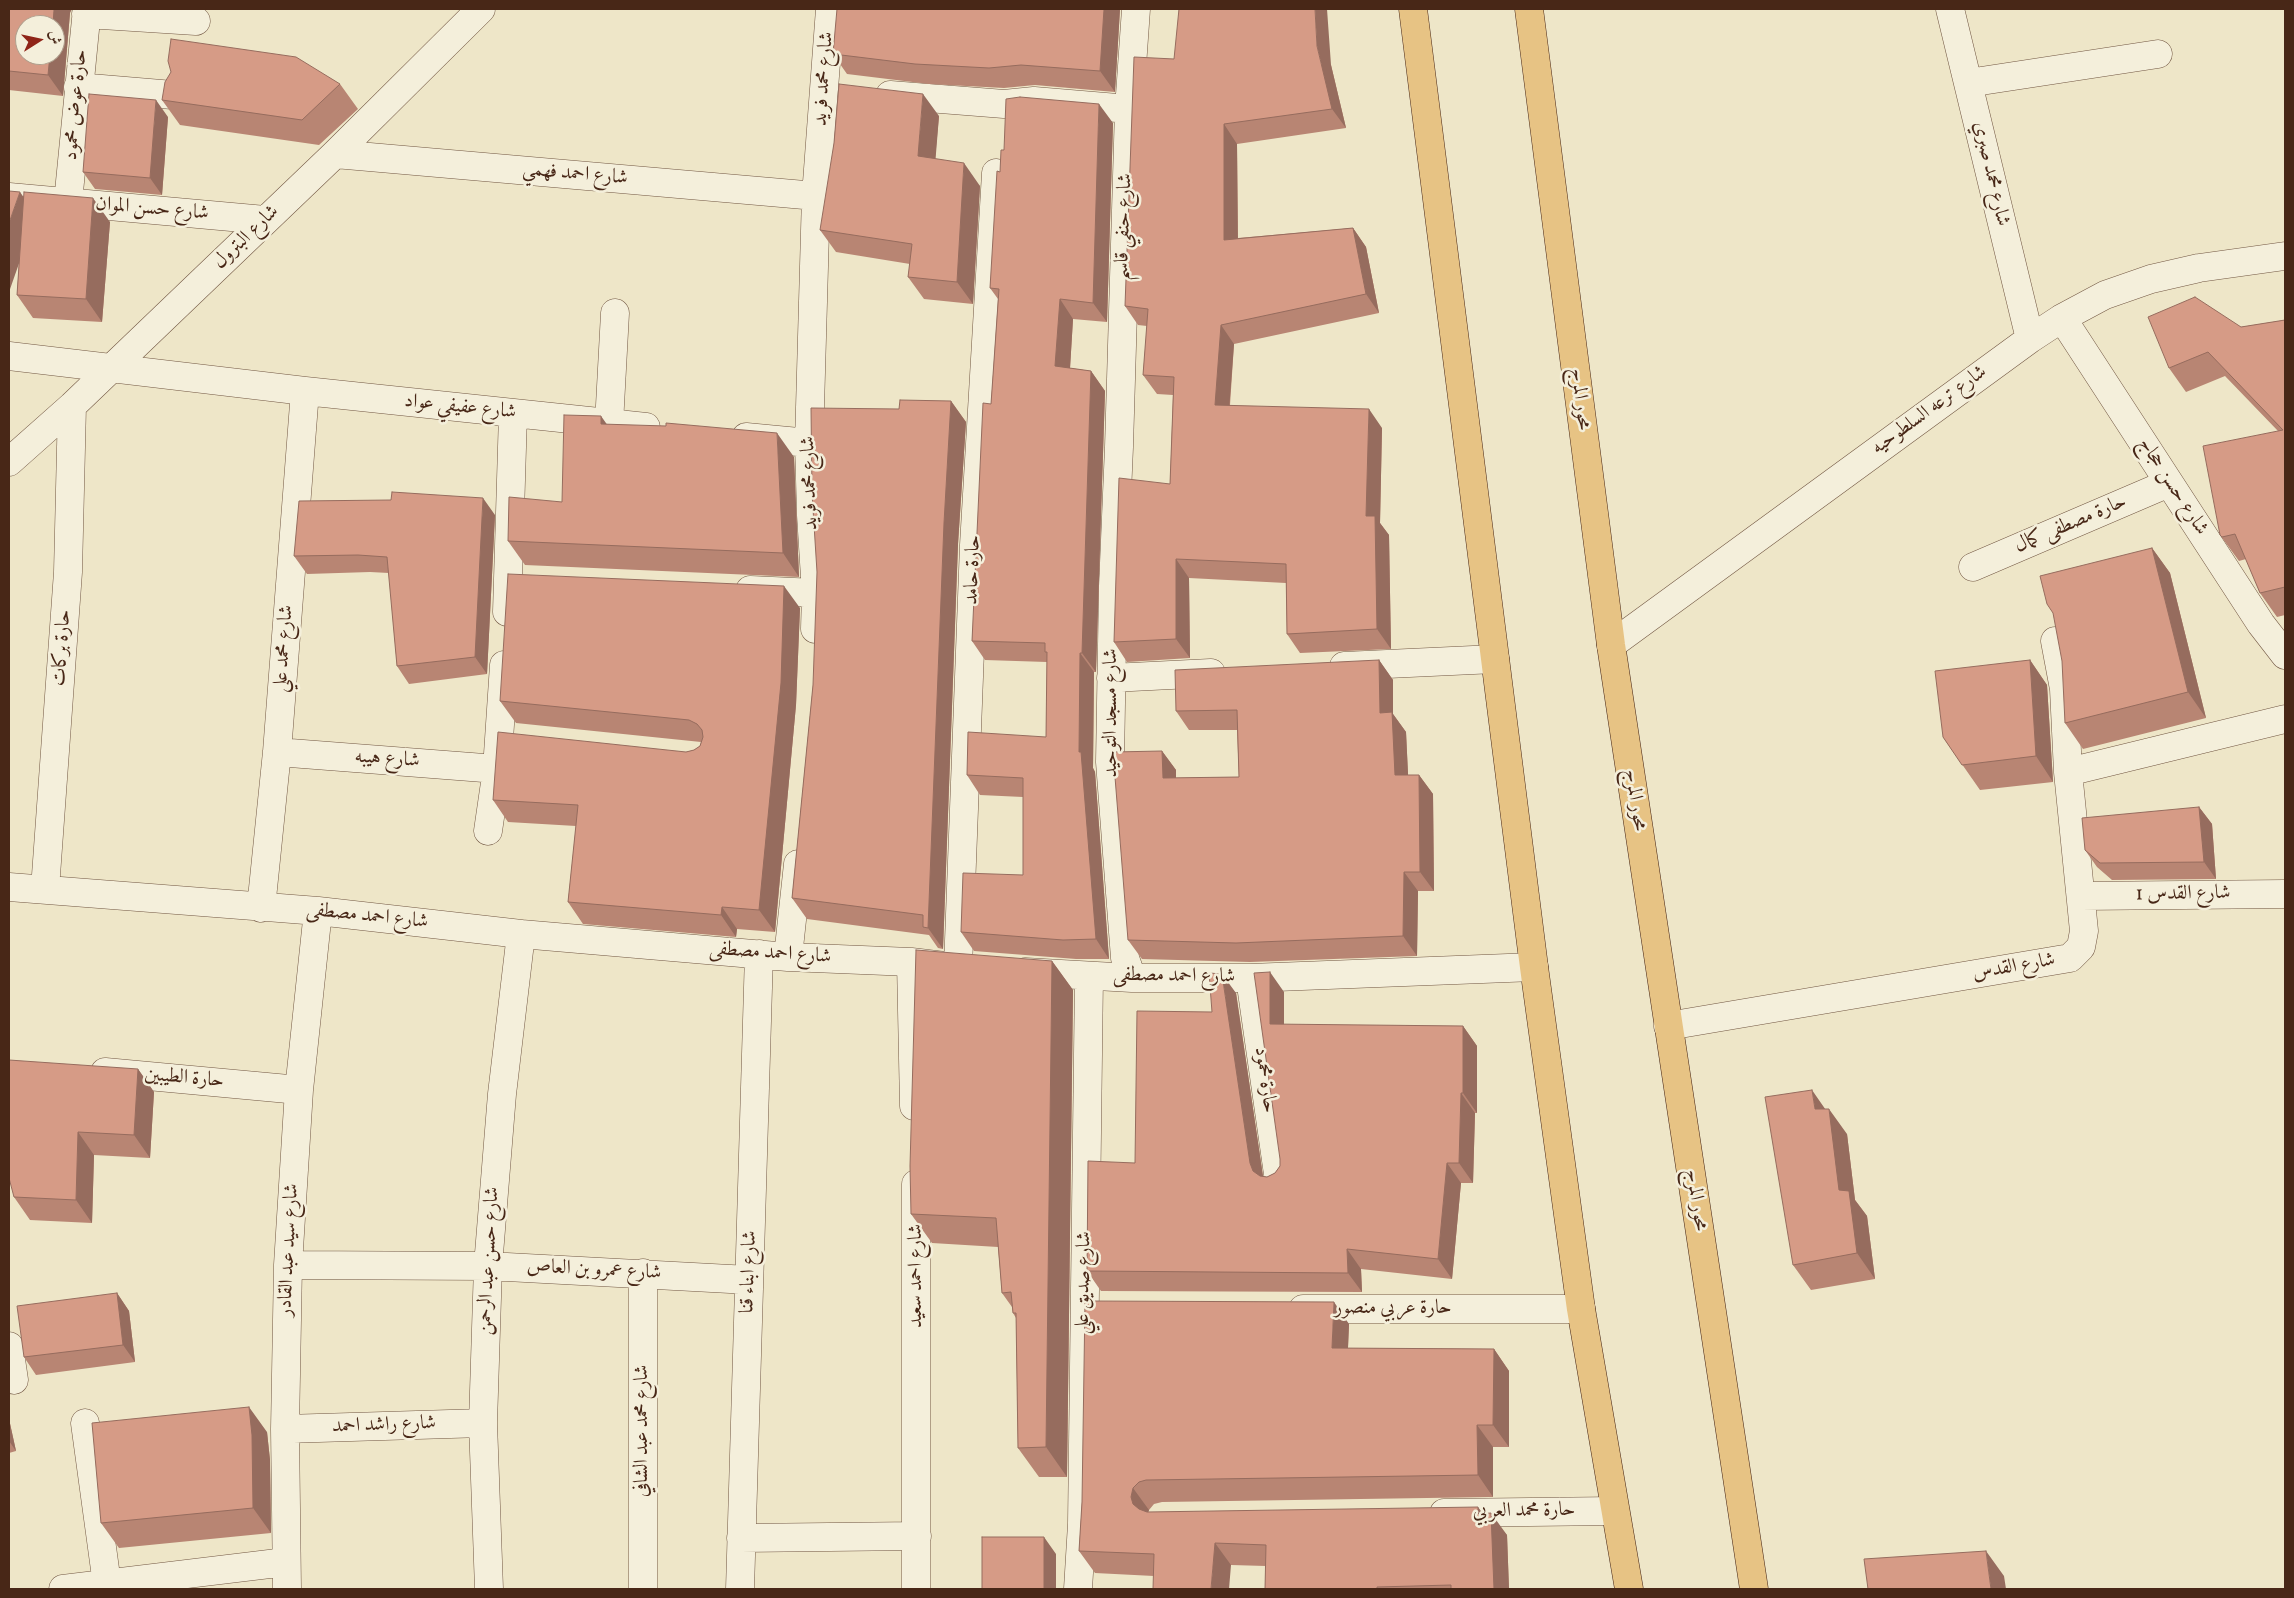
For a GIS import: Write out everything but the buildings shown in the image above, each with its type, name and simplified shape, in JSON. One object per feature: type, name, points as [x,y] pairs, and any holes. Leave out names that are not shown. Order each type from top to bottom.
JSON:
[{"type":"main road","points":[[1413,9],[1534,967],[1581,1309],[1629,1589]]},
{"type":"main road","name":"محور المرج","points":[[1529,9],[1610,645],[1754,1589]]},
{"type":"street","name":"شارع البترول","points":[[9,462],[72,406],[335,154],[481,9]]},
{"type":"street","name":"شارع محمد فريد","points":[[814,658],[816,592],[809,443],[816,196],[845,91],[830,9]]},
{"type":"street","name":"شارع حنفي قاسم","points":[[1119,446],[1129,109],[1136,9]]},
{"type":"street","name":"شارع محمد صبري","points":[[1950,9],[2030,339]]},
{"type":"street","points":[[86,11],[196,21]]},
{"type":"street","name":"حارة عوض محمود","points":[[68,202],[86,11]]},
{"type":"street","points":[[1968,83],[2158,54]]},
{"type":"street","points":[[78,87],[173,95]]},
{"type":"street","points":[[845,91],[938,100],[1004,104],[1034,101],[1129,109]]},
{"type":"street","name":"شارع احمد فهمي","points":[[335,154],[816,196]]},
{"type":"street","name":"حارة حامد","points":[[958,967],[974,545],[996,173]]},
{"type":"street","name":"شارع حسن الموان","points":[[9,197],[265,220]]},
{"type":"street","name":"شارع ترعه السلطوحيه","points":[[1610,645],[2030,339],[2062,318],[2105,295],[2151,279],[2199,268],[2285,256]]},
{"type":"street","points":[[609,424],[615,313]]},
{"type":"street","name":"شارع حسن حجاج","points":[[2062,318],[2169,482],[2273,624],[2285,655]]},
{"type":"street","name":"شارع عفيفي عواد","points":[[9,356],[305,391],[666,429]]},
{"type":"street","name":"شارع محمد علي","points":[[261,908],[277,752],[305,391]]},
{"type":"street","name":"حارة بركات","points":[[45,889],[68,572],[72,406]]},
{"type":"street","points":[[488,831],[519,581],[513,414]]},
{"type":"street","points":[[723,435],[809,443]]},
{"type":"street","name":"شارع مسجد التوحيد","points":[[1119,446],[1110,762],[1125,958],[1132,978]]},
{"type":"street","name":"حارة مصطفى كمال","points":[[1973,566],[2169,482]]},
{"type":"street","points":[[727,589],[816,592]]},
{"type":"street","name":"شارع القدس","points":[[1668,1026],[2070,958],[2081,947],[2084,931],[2068,772],[2064,689],[2055,641]]},
{"type":"street","points":[[1318,668],[1495,659]]},
{"type":"street","points":[[1111,678],[1239,672]]},
{"type":"street","points":[[2068,772],[2285,719]]},
{"type":"street","points":[[499,737],[528,740]]},
{"type":"street","name":"شارع هيبه","points":[[277,752],[497,769]]},
{"type":"street","points":[[788,957],[801,835]]},
{"type":"street","name":"شارع احمد مصطفى","points":[[10,894],[45,889],[261,908],[318,911],[521,934],[788,957],[911,962],[1089,976],[1250,978],[1534,967]]},
{"type":"street","name":"شارع القدس 1","points":[[2081,896],[2285,894]]},
{"type":"street","name":"شارع سيد عبد القادر","points":[[287,1589],[285,1428],[288,1265],[299,1090],[318,911]]},
{"type":"street","name":"شارع حسن عبد الرحمن","points":[[489,1589],[482,1422],[488,1266],[502,1094],[521,934]]},
{"type":"street","name":"شارع ابناء قنا","points":[[740,1589],[759,954]]},
{"type":"street","points":[[911,962],[914,1130]]},
{"type":"street","name":"شارع صديق علي","points":[[1078,1589],[1082,1524],[1089,976]]},
{"type":"street","name":"حارة محمود","points":[[1250,978],[1278,1181]]},
{"type":"street","name":"حارة الطيبين","points":[[78,1070],[299,1090]]},
{"type":"street","name":"شارع احمد سعيد","points":[[915,1159],[916,1589]]},
{"type":"street","name":"شارع عمرو بن العاص","points":[[288,1265],[488,1266],[750,1280]]},
{"type":"street","name":"شارع محمد عبد الشافي","points":[[643,1273],[643,1589]]},
{"type":"street","points":[[1084,1308],[1113,1307]]},
{"type":"street","name":"حارة عربي منصور","points":[[1282,1309],[1581,1309]]},
{"type":"street","points":[[9,1346],[14,1380]]},
{"type":"street","name":"شارع راشد احمد","points":[[285,1428],[482,1422]]},
{"type":"street","points":[[85,1423],[106,1584]]},
{"type":"street","name":"حارة محمد العربي","points":[[1418,1514],[1615,1511]]},
{"type":"street","points":[[741,1538],[917,1536]]},
{"type":"street","points":[[63,1589],[286,1562]]}]
